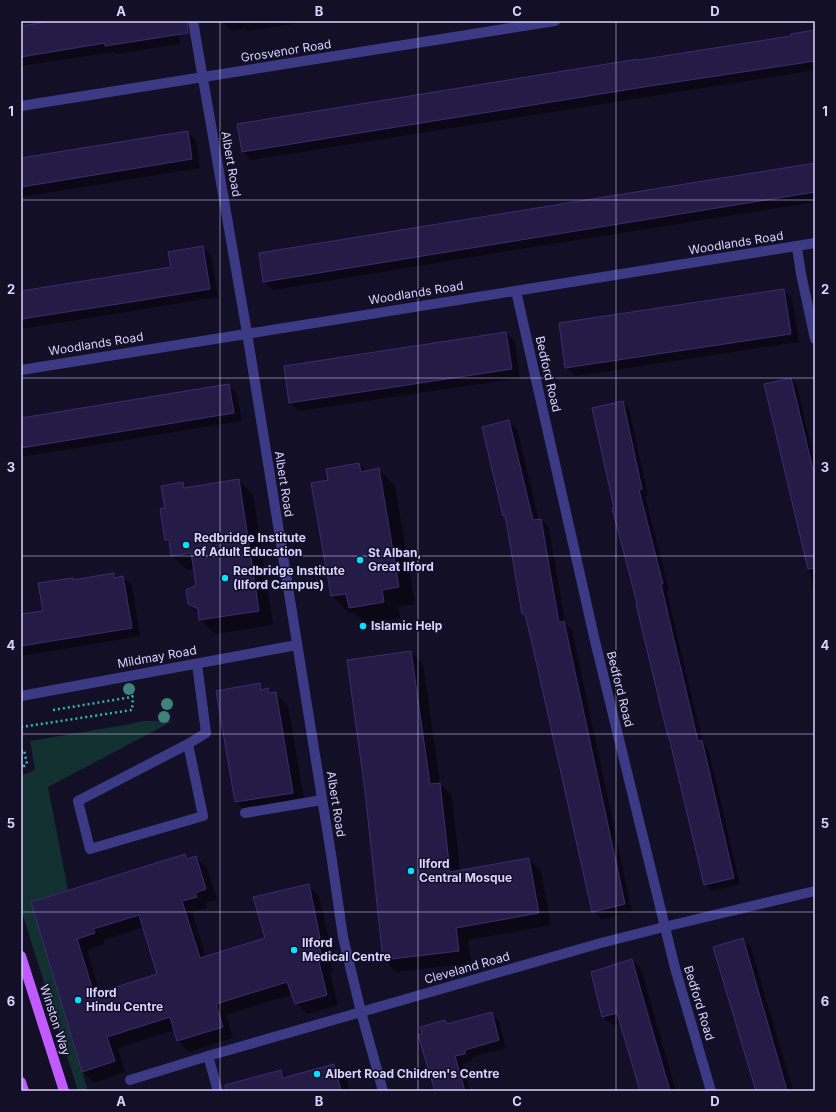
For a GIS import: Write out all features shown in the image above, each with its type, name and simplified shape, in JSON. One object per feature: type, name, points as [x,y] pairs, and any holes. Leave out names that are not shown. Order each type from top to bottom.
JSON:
[{"type":"main road","name":"Winston Way","points":[[21,956],[64,1091]]},
{"type":"main road","points":[[21,1082],[24,1091]]},
{"type":"street","name":"Albert Road","points":[[193,21],[247,333],[343,937],[361,1012],[383,1091]]},
{"type":"street","name":"Grosvenor Road","points":[[21,106],[555,21]]},
{"type":"street","name":"Woodlands Road","points":[[21,370],[815,243]]},
{"type":"street","points":[[797,247],[801,274],[815,339]]},
{"type":"street","name":"Bedford Road","points":[[516,291],[593,633],[664,927],[711,1091]]},
{"type":"street","name":"Mildmay Road","points":[[21,696],[297,645]]},
{"type":"street","points":[[188,744],[203,816],[90,849],[78,800],[188,744],[206,733],[197,664]]},
{"type":"street","points":[[245,813],[322,800]]},
{"type":"street","name":"Cleveland Road","points":[[130,1080],[361,1012],[664,927],[815,891]]},
{"type":"street","points":[[208,1056],[218,1091]]},
{"type":"path","points":[[21,727],[132,710],[133,697]]},
{"type":"path","points":[[51,710],[126,698]]},
{"type":"path","points":[[21,751],[24,750],[27,764],[21,768]]},
{"type":"green space","points":[[142,721],[173,721],[48,787],[68,890],[31,902],[88,1091],[78,1091],[21,909],[21,775],[35,769],[30,741]]},
{"type":"building","points":[[52,21],[187,21],[188,33],[105,46],[105,43],[21,57],[21,26]]},
{"type":"building","points":[[815,30],[815,61],[242,152],[237,124],[638,59],[791,36],[791,34]]},
{"type":"building","points":[[188,131],[192,159],[21,187],[21,158]]},
{"type":"building","points":[[815,163],[815,192],[263,282],[259,253]]},
{"type":"building","points":[[203,246],[210,289],[21,319],[21,291],[171,267],[168,252]]},
{"type":"building","points":[[784,289],[791,334],[565,368],[559,323]]},
{"type":"building","points":[[506,332],[512,369],[289,403],[284,366]]},
{"type":"building","points":[[791,378],[815,478],[815,568],[808,569],[764,384]]},
{"type":"building","points":[[229,384],[234,413],[21,448],[21,418]]},
{"type":"building","points":[[623,401],[642,489],[639,490],[663,584],[661,584],[669,619],[698,741],[702,740],[734,878],[704,885],[636,604],[637,603],[612,508],[614,508],[592,408]]},
{"type":"building","points":[[509,420],[533,520],[541,519],[559,623],[564,621],[625,904],[592,912],[534,652],[525,614],[522,614],[505,515],[503,516],[482,427]]},
{"type":"building","name":"St Alban, Great Ilford","points":[[359,463],[361,472],[379,468],[399,587],[382,590],[384,602],[349,608],[346,594],[331,596],[311,483],[328,480],[326,469]]},
{"type":"building","points":[[239,479],[259,611],[199,620],[198,609],[188,604],[186,590],[196,585],[191,553],[171,556],[169,540],[165,540],[160,509],[165,508],[161,486],[183,482],[184,488]]},
{"type":"building","points":[[114,573],[114,578],[123,576],[132,628],[21,646],[21,614],[43,611],[38,583],[73,578],[73,580]]},
{"type":"building","points":[[411,651],[430,784],[440,783],[450,872],[529,858],[539,913],[456,928],[459,951],[383,960],[365,791],[347,660]]},
{"type":"building","points":[[260,683],[261,690],[268,688],[269,693],[276,692],[293,793],[235,802],[216,691]]},
{"type":"building","points":[[185,854],[187,859],[196,856],[206,889],[195,893],[197,897],[182,901],[200,958],[265,938],[253,897],[309,884],[320,938],[317,940],[323,960],[319,962],[327,995],[295,1004],[287,982],[216,1004],[223,1027],[177,1041],[170,1017],[107,1037],[115,1061],[82,1072],[31,902]],"holes":[[[139,915],[157,974],[94,994],[77,939],[95,933],[93,929]]]},
{"type":"building","points":[[743,938],[787,1091],[756,1091],[713,947]]},
{"type":"building","points":[[632,959],[670,1091],[640,1091],[617,1013],[602,1017],[591,972]]},
{"type":"building","points":[[492,1012],[499,1040],[465,1050],[465,1054],[455,1056],[465,1091],[435,1091],[418,1035],[422,1034],[420,1027],[445,1020],[447,1024]]},
{"type":"building","name":"Albert Road Children's Centre","points":[[334,1064],[341,1091],[226,1091],[225,1085],[281,1070],[283,1078]]},
{"type":"place","name":"Redbridge Institute of Adult Education","points":[[186,545]]},
{"type":"place","name":"St Alban, Great Ilford","points":[[360,560]]},
{"type":"place","name":"Redbridge Institute (Ilford Campus)","points":[[225,578]]},
{"type":"place","name":"Islamic Help","points":[[363,626]]},
{"type":"place","name":"Ilford Central Mosque","points":[[411,871]]},
{"type":"place","name":"Ilford Medical Centre","points":[[294,950]]},
{"type":"place","name":"Ilford Hindu Centre","points":[[78,1000]]},
{"type":"place","name":"Albert Road Children's Centre","points":[[317,1074]]}]
